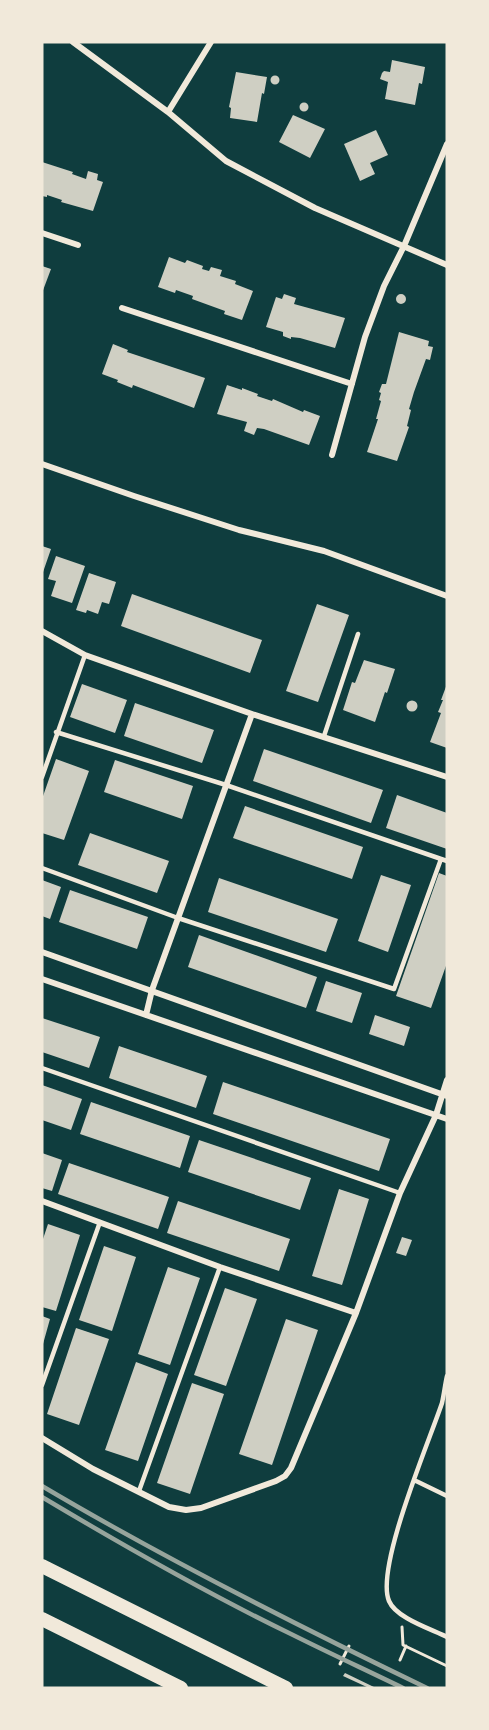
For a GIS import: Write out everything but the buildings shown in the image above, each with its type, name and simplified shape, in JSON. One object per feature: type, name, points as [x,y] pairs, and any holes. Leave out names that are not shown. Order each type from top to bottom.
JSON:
[{"type":"main road","points":[[42,1566],[286,1688]]},
{"type":"main road","points":[[42,1619],[181,1688]]},
{"type":"street","points":[[73,42],[168,112],[226,161],[315,208],[447,265]]},
{"type":"street","points":[[168,112],[211,42]]},
{"type":"street","points":[[332,455],[365,337],[384,286],[404,246],[447,144]]},
{"type":"street","points":[[42,233],[78,245]]},
{"type":"street","points":[[122,308],[352,384]]},
{"type":"street","points":[[42,464],[239,530],[324,551],[447,596]]},
{"type":"street","points":[[42,632],[85,655],[252,714],[447,777]]},
{"type":"street","points":[[146,1015],[152,990],[252,714]]},
{"type":"street","points":[[42,952],[445,1095]]},
{"type":"street","points":[[42,979],[447,1119]]},
{"type":"street","points":[[42,1438],[93,1468],[169,1507],[186,1510],[201,1508],[285,1476],[291,1468],[356,1313],[400,1193],[445,1095],[447,1080]]},
{"type":"street","points":[[42,1202],[220,1267],[356,1313]]},
{"type":"lane","points":[[324,736],[358,634]]},
{"type":"lane","points":[[42,777],[85,655]]},
{"type":"lane","points":[[56,732],[226,785],[447,861]]},
{"type":"lane","points":[[42,868],[178,918],[394,989],[441,859]]},
{"type":"lane","points":[[42,1068],[400,1193]]},
{"type":"lane","points":[[42,1385],[100,1222]]},
{"type":"lane","points":[[139,1491],[220,1267]]},
{"type":"lane","points":[[447,1376],[442,1401],[414,1480],[388,1566],[386,1585],[389,1602],[398,1613],[447,1637]]},
{"type":"lane","points":[[414,1480],[447,1496]]},
{"type":"path","points":[[402,1615],[403,1645],[447,1666]]},
{"type":"path","points":[[340,1664],[349,1646]]},
{"type":"path","points":[[400,1660],[406,1646]]},
{"type":"railway","points":[[42,1486],[232,1591],[427,1688]]},
{"type":"railway","points":[[42,1497],[228,1602],[403,1688]]}]
